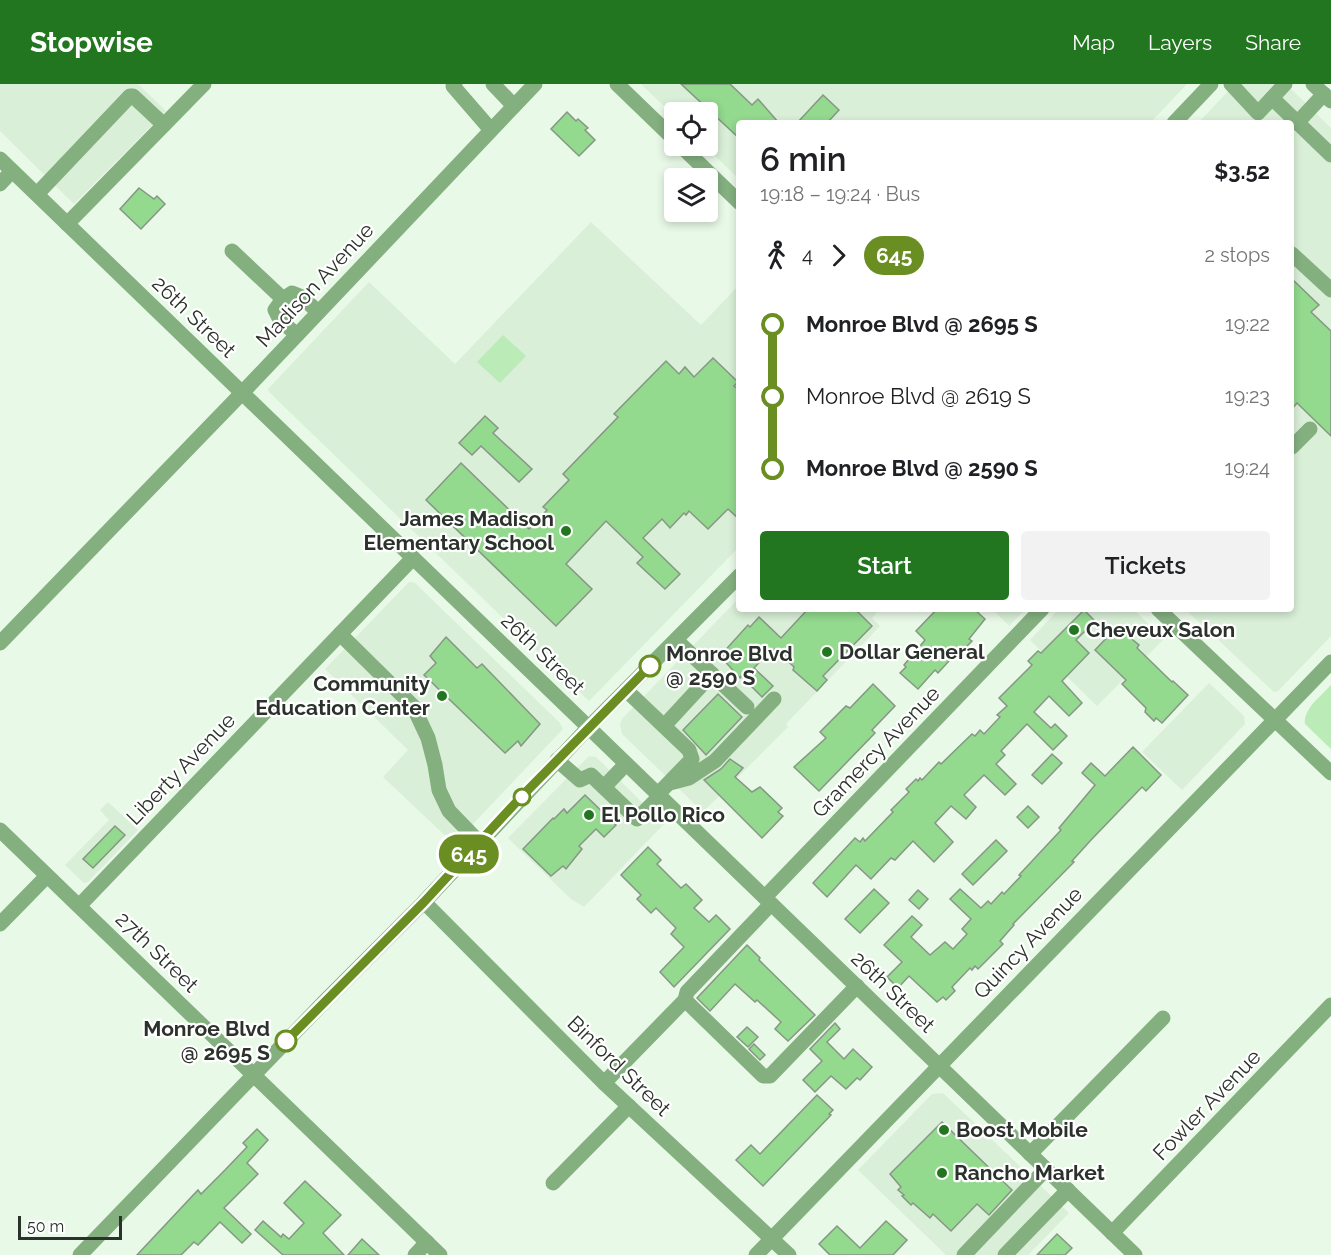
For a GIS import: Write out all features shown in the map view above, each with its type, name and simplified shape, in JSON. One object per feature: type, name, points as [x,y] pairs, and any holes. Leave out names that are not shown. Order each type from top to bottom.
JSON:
[{"type":"street","points":[[67,224],[204,84]]},
{"type":"street","points":[[455,84],[453,86],[491,130]]},
{"type":"street","points":[[493,84],[514,106]]},
{"type":"street","name":"Madison Avenue","points":[[0,644],[535,84]]},
{"type":"street","points":[[617,84],[664,129]]},
{"type":"street","points":[[1177,120],[1211,84]]},
{"type":"street","points":[[1231,84],[1258,113],[1286,84]]},
{"type":"street","points":[[1297,123],[1325,94]]},
{"type":"street","points":[[37,194],[130,96],[133,96],[164,125]]},
{"type":"street","points":[[1272,98],[1329,150]]},
{"type":"street","points":[[691,156],[736,199]]},
{"type":"street","name":"26th Street","points":[[0,159],[1135,1255]]},
{"type":"street","points":[[0,184],[12,171]]},
{"type":"street","points":[[232,251],[283,299]]},
{"type":"street","points":[[1294,256],[1331,290]]},
{"type":"street","points":[[297,335],[277,315],[275,309],[283,299],[292,293],[297,294],[318,312]]},
{"type":"street","points":[[1294,445],[1310,429]]},
{"type":"street","name":"Liberty Avenue","points":[[79,906],[413,558]]},
{"type":"street","points":[[80,1255],[424,902],[557,760],[736,580]]},
{"type":"street","name":"Gramercy Avenue","points":[[604,1083],[684,1000],[687,992],[768,901],[1039,612]]},
{"type":"street","points":[[1161,612],[1331,773]]},
{"type":"street","points":[[340,634],[413,706],[428,738],[439,790],[449,811],[480,843]]},
{"type":"street","points":[[676,640],[747,707]]},
{"type":"street","name":"Quincy Avenue","points":[[756,1255],[1331,662]]},
{"type":"street","points":[[664,726],[712,674]]},
{"type":"street","points":[[557,760],[580,780],[591,774],[637,819],[692,759],[689,750],[626,690]]},
{"type":"street","points":[[670,783],[689,778],[715,761],[774,699]]},
{"type":"street","points":[[604,787],[626,764]]},
{"type":"street","name":"27th Street","points":[[0,830],[440,1255]]},
{"type":"street","points":[[0,924],[47,876]]},
{"type":"street","name":"Binford Street","points":[[424,902],[604,1083],[789,1255]]},
{"type":"street","points":[[684,1000],[763,1076],[770,1076],[857,986]]},
{"type":"street","name":"Fowler Avenue","points":[[1112,1233],[1331,1005]]},
{"type":"street","points":[[1030,1154],[1163,1018]]},
{"type":"street","points":[[553,1183],[629,1106]]},
{"type":"street","points":[[964,1255],[1046,1169]]},
{"type":"street","points":[[1005,1255],[1068,1190]]},
{"type":"street","points":[[415,1255],[427,1242]]},
{"type":"shaded area","points":[[0,84],[138,84],[166,111],[74,204],[0,131]]},
{"type":"shaded area","points":[[641,84],[1187,84],[1153,120],[736,120],[736,176],[715,156],[718,156],[718,102],[664,102],[664,106]]},
{"type":"shaded area","points":[[1235,84],[1286,84],[1331,128],[1331,636],[1278,691],[1274,692],[1188,612],[1294,612],[1294,120],[1201,120]]},
{"type":"shaded area","points":[[591,222],[701,325],[736,288],[736,550],[589,701],[268,389],[369,282],[455,364]]},
{"type":"shaded area","name":"Community Education Center","points":[[409,582],[415,583],[560,723],[563,729],[454,844],[383,777],[408,750],[325,669]]},
{"type":"shaded area","points":[[736,601],[736,612],[877,612],[872,618],[880,626],[786,724],[788,727],[703,812],[622,734],[620,725],[622,719]]},
{"type":"shaded area","points":[[995,612],[1023,612],[1009,626]]},
{"type":"shaded area","points":[[1056,612],[1136,612],[1164,639],[1097,706],[1030,640]]},
{"type":"shaded area","points":[[1209,683],[1244,716],[1245,724],[1182,790],[1142,752]]},
{"type":"shaded area","points":[[589,756],[596,757],[664,824],[584,907],[571,899],[508,838]]},
{"type":"shaded area","points":[[108,802],[138,830],[88,882],[84,883],[65,865],[109,820],[100,810]]},
{"type":"shaded area","points":[[943,1093],[1069,1213],[1028,1255],[946,1255],[858,1170],[932,1094]]},
{"type":"green space","points":[[503,335],[526,356],[500,383],[477,362]]},
{"type":"green space","points":[[1331,685],[1331,749],[1305,724],[1305,718],[1310,708]]},
{"type":"building","points":[[681,84],[730,84],[752,105],[758,99],[776,120],[736,120],[736,135],[718,118],[718,102],[700,102]]},
{"type":"building","points":[[823,95],[839,110],[830,120],[800,120]]},
{"type":"building","points":[[567,112],[588,128],[585,130],[595,140],[579,156],[551,129]]},
{"type":"building","points":[[139,188],[154,199],[157,196],[165,204],[141,229],[120,209]]},
{"type":"building","points":[[1294,281],[1319,305],[1311,312],[1331,331],[1331,436],[1297,403],[1294,407]]},
{"type":"building","points":[[713,358],[736,380],[734,386],[736,388],[736,516],[728,509],[708,529],[689,511],[686,515],[684,513],[670,528],[662,519],[643,538],[680,574],[665,589],[637,563],[643,557],[606,521],[566,564],[592,589],[556,626],[426,500],[461,463],[529,529],[547,510],[543,507],[569,480],[563,474],[618,417],[614,414],[666,361],[679,374],[685,367],[694,377]]},
{"type":"building","points":[[485,416],[498,428],[493,433],[532,469],[519,482],[481,446],[472,455],[459,443]]},
{"type":"building","points":[[805,612],[858,612],[872,626],[823,676],[827,680],[817,691],[793,670],[794,667],[775,649],[771,654],[769,652],[754,668],[773,686],[762,697],[720,656],[748,625],[750,627],[759,617],[781,638]]},
{"type":"building","points":[[934,612],[977,612],[985,619],[969,639],[972,641],[961,652],[959,650],[938,673],[935,670],[918,689],[900,673],[925,640],[916,631]]},
{"type":"building","points":[[1082,612],[1086,612],[1095,621],[1076,640],[1089,653],[1062,681],[1082,703],[1069,716],[1049,696],[1034,712],[1051,728],[1055,724],[1067,736],[1053,750],[1027,724],[1001,751],[1005,755],[996,764],[1016,784],[1005,795],[984,775],[964,795],[976,807],[966,819],[951,806],[935,823],[953,842],[934,862],[913,841],[895,860],[891,858],[871,879],[856,865],[827,897],[813,883],[855,838],[860,842],[863,838],[865,841],[893,812],[891,810],[909,792],[906,789],[916,779],[922,780],[972,734],[975,736],[980,730],[984,734],[1000,717],[997,715],[1007,706],[999,698],[1032,665],[1028,661],[1038,651],[1041,653]]},
{"type":"building","points":[[1117,627],[1139,645],[1137,648],[1188,695],[1162,723],[1156,718],[1154,721],[1145,712],[1146,708],[1122,684],[1126,680],[1095,650]]},
{"type":"building","name":"Community Education Center","points":[[446,637],[477,668],[482,664],[540,724],[521,746],[518,741],[505,753],[424,675],[436,663],[430,656]]},
{"type":"building","points":[[873,684],[895,706],[872,730],[875,733],[819,791],[794,767],[826,738],[820,732],[846,706],[850,708]]},
{"type":"building","points":[[718,694],[742,717],[706,755],[683,730]]},
{"type":"building","points":[[1133,747],[1161,775],[1146,791],[1142,787],[1091,840],[1072,861],[1074,862],[1013,924],[1000,941],[1003,944],[978,969],[975,966],[972,970],[970,968],[952,987],[955,991],[946,1000],[943,997],[937,1002],[909,976],[898,988],[887,977],[902,962],[884,945],[912,916],[922,925],[911,937],[930,955],[945,942],[953,949],[967,934],[962,929],[971,919],[950,899],[960,889],[981,908],[988,901],[991,904],[1002,892],[1004,894],[1061,830],[1059,828],[1095,785],[1082,773],[1091,763],[1105,776]]},
{"type":"building","points":[[1052,754],[1062,763],[1042,784],[1032,775]]},
{"type":"building","points":[[730,759],[743,768],[735,777],[752,792],[760,787],[782,808],[778,812],[783,816],[762,838],[704,780],[721,769]]},
{"type":"building","points":[[585,795],[616,825],[604,837],[596,829],[579,846],[582,849],[566,869],[563,866],[551,876],[523,849],[553,818],[564,809],[567,813]]},
{"type":"building","points":[[1028,806],[1039,817],[1028,828],[1017,817]]},
{"type":"building","points":[[115,826],[125,835],[93,868],[83,859]]},
{"type":"building","points":[[996,840],[1007,851],[973,885],[962,874]]},
{"type":"building","points":[[648,847],[661,860],[657,864],[681,888],[686,884],[702,900],[694,908],[709,922],[716,915],[730,929],[674,987],[660,972],[684,947],[671,934],[676,928],[656,908],[651,913],[637,899],[641,895],[621,875]]},
{"type":"building","points":[[874,889],[889,903],[860,933],[845,919]]},
{"type":"building","points":[[918,890],[928,899],[919,909],[909,900]]},
{"type":"building","points":[[747,945],[760,958],[759,960],[815,1015],[788,1041],[775,1029],[781,1022],[735,984],[710,1011],[697,998]]},
{"type":"building","points":[[835,1023],[840,1029],[827,1042],[844,1059],[853,1049],[872,1067],[860,1080],[857,1078],[846,1089],[831,1076],[815,1092],[803,1080],[822,1061],[810,1049]]},
{"type":"building","points":[[747,1027],[758,1037],[748,1047],[737,1037]]},
{"type":"building","points":[[754,1044],[765,1055],[760,1060],[749,1049]]},
{"type":"building","points":[[817,1095],[833,1110],[829,1114],[831,1115],[763,1186],[736,1160],[751,1145],[760,1154]]},
{"type":"building","points":[[942,1122],[1012,1190],[989,1215],[977,1204],[951,1231],[933,1214],[930,1218],[913,1203],[911,1205],[902,1196],[904,1195],[898,1190],[901,1187],[890,1174]]},
{"type":"building","points":[[257,1129],[268,1140],[247,1163],[258,1174],[224,1208],[251,1234],[242,1243],[220,1222],[198,1245],[194,1242],[181,1255],[137,1255],[198,1190],[201,1194],[247,1147],[243,1143]]},
{"type":"building","points":[[305,1181],[341,1215],[323,1233],[344,1255],[283,1255],[255,1230],[263,1221],[281,1237],[283,1234],[289,1239],[304,1223],[284,1203]]},
{"type":"building","points":[[886,1221],[907,1240],[893,1255],[830,1255],[819,1244],[837,1226],[860,1248]]},
{"type":"building","points":[[1057,1234],[1072,1248],[1065,1255],[1037,1255]]},
{"type":"building","points":[[362,1239],[379,1255],[348,1255]]},
{"type":"bus line","name":"645","points":[[286,1041],[424,902],[522,796],[650,666]]},
{"type":"place","name":"James Madison Elementary School","points":[[566,531]]},
{"type":"place","name":"Cheveux Salon","points":[[1074,630]]},
{"type":"place","name":"Dollar General","points":[[827,652]]},
{"type":"place","name":"Monroe Blvd @ 2590 S","points":[[650,666]]},
{"type":"place","name":"Community Education Center","points":[[442,696]]},
{"type":"place","name":"El Pollo Rico","points":[[589,815]]},
{"type":"place","name":"Monroe Blvd @ 2695 S","points":[[286,1041]]},
{"type":"place","name":"Boost Mobile","points":[[944,1130]]},
{"type":"place","name":"Rancho Market","points":[[942,1173]]}]
